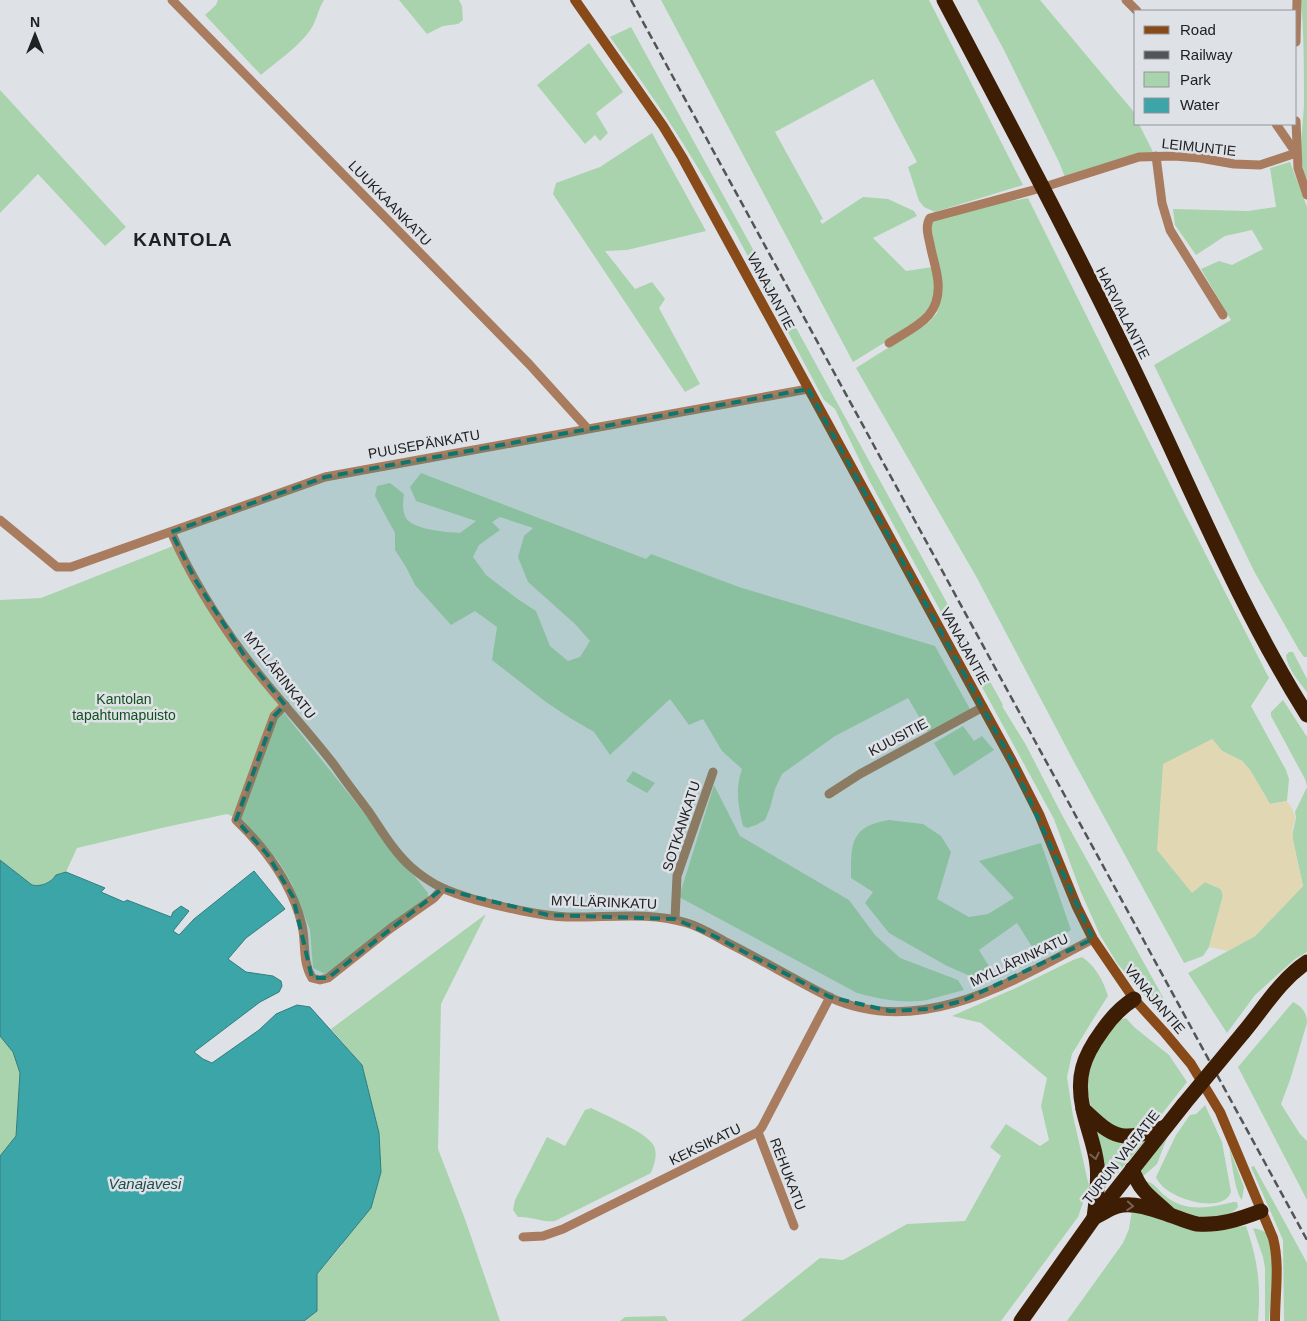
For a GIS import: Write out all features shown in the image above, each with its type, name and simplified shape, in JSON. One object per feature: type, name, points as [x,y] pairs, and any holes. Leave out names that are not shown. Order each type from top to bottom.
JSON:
[{"type":"highway","name":"HARVIALANTIE","points":[[944,0],[1123,347],[1218,551],[1266,644],[1307,715]]},
{"type":"highway","name":"HARVIALANTIE","points":[[1266,644],[1307,702]]},
{"type":"highway","name":"TURUN VALTATIE","points":[[1021,1321],[1094,1218],[1166,1126],[1255,1019],[1279,986],[1307,962]]},
{"type":"highway","name":"TURUN VALTATIE","points":[[1255,1019],[1307,974]]},
{"type":"highway","points":[[1094,1218],[1098,1179],[1097,1164],[1083,1109],[1080,1082],[1082,1064],[1106,1024],[1122,1007],[1134,999]]},
{"type":"highway","points":[[1083,1109],[1105,1130],[1115,1135],[1133,1137],[1166,1126]]},
{"type":"highway","points":[[1132,1169],[1137,1184],[1169,1214]]},
{"type":"highway","points":[[1094,1218],[1110,1209],[1123,1205],[1137,1206],[1169,1214],[1187,1222],[1205,1224],[1232,1221],[1261,1210]]},
{"type":"street","name":"LUUKKAANKATU","points":[[172,0],[529,364],[587,428]]},
{"type":"street","name":"VANAJANTIE","points":[[575,0],[664,126],[682,156],[983,707],[1039,814],[1077,907],[1093,939],[1134,999],[1165,1032],[1196,1072],[1220,1112],[1273,1238],[1278,1262],[1275,1321]]},
{"type":"street","points":[[1126,0],[1136,10]]},
{"type":"street","points":[[1277,125],[1296,153]]},
{"type":"street","points":[[1296,125],[1298,168],[1307,195]]},
{"type":"street","name":"LEIMUNTIE","points":[[889,343],[927,319],[934,310],[938,297],[938,280],[927,229],[930,218],[1041,188],[1139,157],[1200,158],[1226,163],[1260,165],[1296,153]]},
{"type":"street","points":[[1156,156],[1162,203],[1170,230],[1223,315]]},
{"type":"street","name":"PUUSEPÄNKATU","points":[[0,520],[58,567],[71,567],[326,477],[808,389]]},
{"type":"street","name":"MYLLÄRINKATU","points":[[171,532],[196,581],[244,655],[326,755],[399,854],[425,879],[442,889],[479,901],[562,917],[675,919],[712,935],[830,997],[875,1010],[903,1012],[930,1009],[962,1001],[996,988],[1093,939]]},
{"type":"street","points":[[285,704],[274,716],[236,820],[267,854],[293,896],[302,926],[307,970],[312,978],[320,980],[328,978],[391,928],[434,898],[442,889]]},
{"type":"street","name":"KUUSITIE","points":[[828,794],[860,774],[983,707]]},
{"type":"street","name":"SOTKANKATU","points":[[675,919],[677,876],[713,772]]},
{"type":"street","name":"KEKSIKATU","points":[[524,1237],[542,1236],[563,1229],[758,1132],[830,997]]},
{"type":"street","name":"REHUKATU","points":[[758,1132],[794,1226]]},
{"type":"highlighted area","points":[[808,389],[1012,761],[1093,939],[962,1001],[930,1009],[890,1011],[830,997],[712,935],[675,919],[548,915],[442,889],[328,978],[312,978],[293,897],[267,854],[236,820],[274,716],[285,705],[244,655],[196,581],[171,532],[325,477]]},
{"type":"green space","points":[[218,0],[324,0],[313,26],[306,36],[261,75],[205,15],[216,5]]},
{"type":"green space","points":[[399,0],[459,0],[462,6],[463,20],[458,24],[443,26],[427,34]]},
{"type":"green space","points":[[661,0],[929,0],[1023,185],[935,212],[924,207],[919,201],[908,167],[917,162],[873,79],[775,132],[823,219],[820,220],[822,224],[863,197],[888,199],[914,211],[917,216],[873,238],[906,271],[933,267],[936,296],[926,317],[853,362]]},
{"type":"green space","points":[[977,0],[1040,0],[1134,112],[1134,125],[1140,125],[1154,154],[1065,177],[1005,52]]},
{"type":"green space","points":[[1301,0],[1307,0],[1307,180],[1301,152],[1304,91]]},
{"type":"green space","points":[[631,27],[1002,706],[1026,745],[1062,815],[1175,1019],[1173,1021],[1167,1021],[1159,1013],[1117,963],[1100,935],[1080,890],[1054,819],[869,480],[835,409],[824,400],[745,251],[695,163],[610,37]]},
{"type":"green space","points":[[589,43],[623,92],[596,113],[608,133],[600,141],[595,135],[585,144],[537,85]]},
{"type":"green space","points":[[0,90],[126,227],[105,246],[38,174],[0,213]]},
{"type":"green space","points":[[652,133],[706,231],[627,250],[605,251],[635,289],[652,282],[665,299],[659,308],[700,384],[685,392],[553,194],[556,183],[600,167]]},
{"type":"green space","points":[[1290,162],[1307,207],[1307,657],[1304,657],[1299,650],[1254,571],[1154,365],[1231,320],[1201,269],[1219,261],[1232,265],[1263,249],[1252,230],[1225,236],[1196,255],[1175,225],[1173,209],[1248,211],[1276,207],[1270,168]]},
{"type":"green space","points":[[1028,198],[1269,678],[1251,706],[1286,770],[1289,779],[1287,801],[1270,804],[1250,770],[1242,761],[1222,751],[1212,739],[1192,892],[1205,882],[1221,889],[1223,896],[1209,947],[1203,956],[1184,963],[1073,760],[977,578],[856,368],[929,322],[937,313],[941,297],[931,224],[933,220]]},
{"type":"green space","points":[[421,473],[646,559],[651,554],[739,587],[935,646],[970,709],[968,712],[928,732],[908,698],[835,736],[782,774],[765,820],[747,828],[743,826],[738,797],[738,783],[742,769],[722,751],[703,719],[689,725],[670,699],[610,755],[594,732],[546,702],[492,660],[497,627],[475,611],[451,625],[415,585],[395,550],[395,533],[375,496],[377,486],[390,483],[404,494],[403,506],[406,518],[423,528],[460,533],[476,521],[416,501],[410,487]],"holes":[[[500,517],[533,528],[524,536],[518,557],[528,582],[575,624],[590,641],[580,657],[568,661],[550,646],[536,611],[486,575],[473,557],[479,545],[500,530],[492,522]]]},
{"type":"green space","name":"Kantolan tapahtumapuisto","points":[[173,546],[215,620],[289,719],[428,893],[427,899],[345,964],[325,974],[313,968],[310,930],[292,884],[279,862],[244,821],[227,814],[77,848],[66,872],[56,875],[49,882],[42,885],[32,885],[0,860],[0,600],[41,598]]},
{"type":"green space","points":[[1289,652],[1293,652],[1307,679],[1307,692],[1289,665],[1286,655]]},
{"type":"green space","points":[[1283,700],[1307,737],[1307,786],[1271,716],[1271,712]]},
{"type":"green space","points":[[963,726],[974,741],[982,736],[994,750],[954,776],[934,743]]},
{"type":"green space","points":[[633,771],[655,783],[647,793],[626,781]]},
{"type":"green space","points":[[714,785],[740,836],[849,900],[875,935],[900,958],[958,980],[964,990],[927,1000],[909,1001],[883,999],[857,993],[679,897]]},
{"type":"green space","points":[[1307,787],[1307,952],[1295,959],[1255,995],[1227,1033],[1188,973],[1255,936],[1303,886],[1292,836],[1296,818],[1295,812]]},
{"type":"green space","points":[[889,820],[923,824],[941,836],[951,852],[937,899],[969,917],[988,914],[1014,898],[979,861],[1041,843],[1071,930],[1036,953],[1017,923],[979,950],[995,976],[984,982],[947,966],[889,933],[865,903],[873,892],[851,878],[851,855],[855,838],[860,832],[876,823]]},
{"type":"green space","points":[[486,914],[441,1004],[438,1149],[465,1219],[500,1321],[304,1321],[317,1310],[317,1274],[342,1245],[362,1065],[331,1029]]},
{"type":"green space","points":[[1082,957],[1091,964],[1098,974],[1108,996],[1072,1054],[1067,1077],[1073,1116],[1089,1186],[1078,1217],[1001,1321],[741,1321],[820,1258],[843,1260],[907,1224],[965,1221],[1001,1156],[990,1147],[1006,1124],[1040,1146],[1049,1140],[1041,1106],[1047,1078],[981,1023],[952,1016]]},
{"type":"green space","points":[[1293,1002],[1303,1010],[1307,1023],[1281,1104],[1300,1134],[1307,1141],[1307,1200],[1238,1067]]},
{"type":"green space","points":[[1126,1018],[1134,1027],[1169,1055],[1187,1082],[1154,1124],[1142,1129],[1119,1129],[1100,1119],[1091,1106],[1086,1086],[1092,1056],[1116,1024]]},
{"type":"green space","points":[[0,1036],[13,1052],[20,1073],[16,1136],[0,1156]]},
{"type":"green space","points":[[1205,1105],[1222,1142],[1231,1192],[1226,1199],[1217,1203],[1193,1201],[1181,1197],[1161,1185],[1156,1177],[1176,1135],[1190,1115],[1196,1114]]},
{"type":"green space","points":[[591,1108],[626,1125],[650,1141],[656,1153],[651,1173],[555,1221],[518,1217],[513,1210],[515,1200],[547,1137],[565,1146],[585,1110]]},
{"type":"green space","points":[[1091,1123],[1144,1142],[1101,1193]]},
{"type":"green space","points":[[1168,1135],[1157,1164],[1141,1178],[1140,1172],[1143,1166]]},
{"type":"green space","points":[[1229,1147],[1244,1187],[1242,1200],[1235,1182]]},
{"type":"green space","points":[[1254,1166],[1307,1263],[1307,1321],[1284,1321],[1283,1240],[1251,1167]]},
{"type":"green space","points":[[1145,1181],[1156,1186],[1164,1195],[1180,1205],[1198,1208],[1237,1202],[1238,1207],[1233,1212],[1217,1218],[1190,1218],[1175,1212],[1166,1205],[1142,1183]]},
{"type":"green space","points":[[1132,1210],[1234,1227],[1246,1226],[1258,1273],[1258,1321],[1067,1321],[1123,1243],[1129,1229]]},
{"type":"green space","points":[[1253,1228],[1267,1234],[1272,1251],[1269,1321],[1265,1321],[1265,1268]]},
{"type":"green space","points":[[665,1316],[668,1321],[620,1321],[625,1317]]},
{"type":"sand","points":[[1212,739],[1222,751],[1242,761],[1250,770],[1270,804],[1287,801],[1292,808],[1295,818],[1293,838],[1303,886],[1255,936],[1228,951],[1209,947],[1223,896],[1221,889],[1205,882],[1192,893],[1157,850],[1163,764]]},
{"type":"water","name":"Vanajavesi","points":[[0,860],[32,885],[46,884],[56,875],[66,872],[105,888],[101,892],[124,902],[127,900],[171,917],[173,912],[181,906],[189,911],[173,931],[179,935],[194,919],[254,871],[285,909],[246,938],[228,959],[246,972],[273,976],[281,981],[282,986],[279,992],[260,1002],[194,1052],[212,1063],[259,1030],[276,1014],[297,1005],[310,1007],[362,1065],[379,1133],[381,1172],[371,1208],[317,1274],[317,1311],[304,1321],[0,1321],[0,1156],[16,1136],[20,1073],[13,1052],[0,1036]]},
{"type":"railway","points":[[631,0],[1307,1240]]},
{"type":"district","name":"KANTOLA","points":[[183,239]]}]
